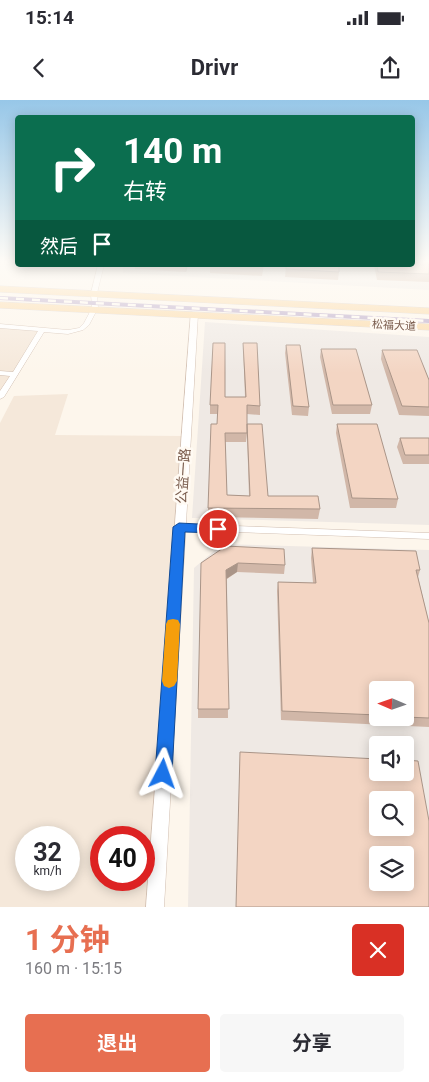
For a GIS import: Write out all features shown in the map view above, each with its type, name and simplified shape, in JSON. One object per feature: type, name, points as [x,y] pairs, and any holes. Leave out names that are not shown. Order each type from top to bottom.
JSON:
[{"type":"main road","name":"松福大道","points":[[181,298],[429,311]]},
{"type":"main road","name":"松福大道","points":[[0,304],[429,328]]},
{"type":"street","points":[[0,326],[68,332],[80,329],[88,324],[95,308],[94,298]]},
{"type":"street","name":"公益一路","points":[[155,907],[194,314]]},
{"type":"street","points":[[0,397],[43,329]]},
{"type":"street","points":[[0,372],[15,374]]},
{"type":"street","points":[[179,527],[429,536]]},
{"type":"shaded area","points":[[205,322],[429,337],[429,525],[192,518]]},
{"type":"shaded area","points":[[0,326],[43,329],[0,397]]},
{"type":"shaded area","points":[[68,394],[55,435],[185,436],[155,907],[0,907],[0,423],[14,396]]},
{"type":"shaded area","points":[[222,544],[429,550],[429,907],[188,907],[194,568]]},
{"type":"building","points":[[213,343],[225,343],[225,397],[246,397],[243,343],[257,343],[260,406],[247,405],[247,424],[262,424],[268,496],[318,496],[320,509],[208,508],[211,424],[217,424],[218,405],[210,405]],"holes":[[[247,424],[250,496],[227,495],[225,433],[247,433]]]},
{"type":"building","points":[[286,345],[300,345],[309,407],[293,406]]},
{"type":"building","points":[[321,349],[356,349],[372,405],[333,405]]},
{"type":"building","points":[[382,350],[417,350],[429,380],[429,407],[402,406]]},
{"type":"building","points":[[337,424],[377,424],[398,499],[352,498]]},
{"type":"building","points":[[400,438],[429,438],[429,455],[405,455]]},
{"type":"building","points":[[226,546],[284,549],[285,565],[238,563],[226,570],[229,709],[198,709],[201,563]]},
{"type":"building","points":[[312,548],[416,551],[420,570],[416,570],[429,623],[429,718],[414,717],[414,681],[369,681],[369,715],[282,711],[278,582],[316,583]]},
{"type":"building","points":[[240,752],[369,759],[369,781],[414,781],[414,761],[418,761],[429,821],[429,907],[236,907]]},
{"type":"railway","points":[[0,298],[429,321]]},
{"type":"slow traffic","points":[[169,681],[173,624]]},
{"type":"route","points":[[163,774],[179,527],[218,529]]}]
